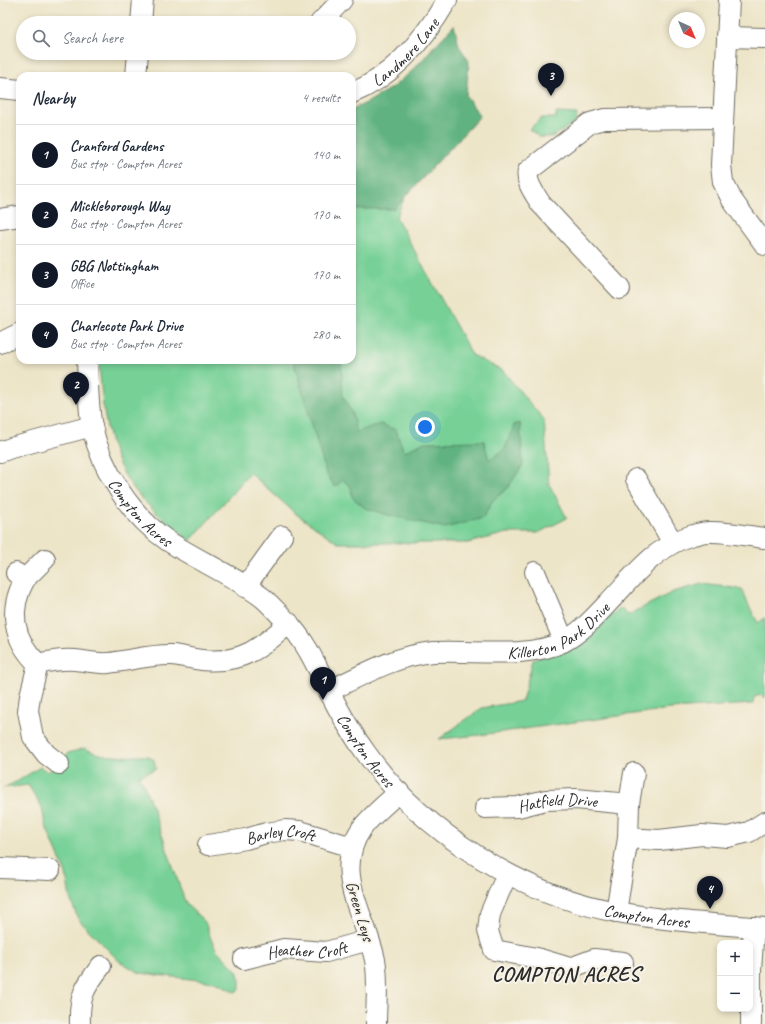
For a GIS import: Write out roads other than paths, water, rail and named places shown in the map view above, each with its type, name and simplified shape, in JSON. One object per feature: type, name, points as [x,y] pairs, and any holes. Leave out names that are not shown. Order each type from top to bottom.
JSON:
[{"type":"street","points":[[142,16],[143,0]]},
{"type":"street","points":[[327,16],[342,0]]},
{"type":"street","name":"Landmere Lane","points":[[356,91],[384,75],[405,57],[432,24],[447,0]]},
{"type":"street","points":[[728,0],[721,165],[723,182],[732,200],[765,245]]},
{"type":"street","points":[[727,37],[765,38]]},
{"type":"street","points":[[136,72],[137,60]]},
{"type":"street","points":[[0,88],[16,90]]},
{"type":"street","points":[[620,289],[541,204],[532,190],[526,176],[528,171],[590,123],[604,118],[723,118]]},
{"type":"street","points":[[0,219],[16,217]]},
{"type":"street","points":[[0,343],[16,334]]},
{"type":"street","name":"Compton Acres","points":[[87,364],[92,426],[100,455],[110,476],[125,499],[136,512],[165,539],[263,599],[289,623],[300,637],[343,718],[367,755],[399,792],[424,816],[477,857],[507,874],[547,893],[580,904],[616,912],[670,920],[760,927]]},
{"type":"street","points":[[0,452],[92,426]]},
{"type":"street","points":[[636,479],[673,543]]},
{"type":"street","name":"Killerton Park Drive","points":[[330,692],[374,669],[409,656],[433,652],[529,651],[547,648],[564,641],[580,631],[652,556],[673,543],[687,537],[707,532],[765,538]]},
{"type":"street","points":[[245,587],[282,536]]},
{"type":"street","points":[[38,664],[26,650],[16,632],[15,612],[21,576],[45,559]]},
{"type":"street","points":[[535,572],[564,641]]},
{"type":"street","points":[[38,664],[74,660],[107,663],[171,655],[201,660],[220,661],[236,658],[260,648],[289,623]]},
{"type":"street","points":[[38,664],[28,711],[34,737],[48,760]]},
{"type":"street","points":[[616,912],[628,838],[634,772]]},
{"type":"street","name":"Green Leys","points":[[376,1024],[375,960],[352,890],[349,875],[352,847],[362,828],[399,792]]},
{"type":"street","name":"Hatfield Drive","points":[[485,808],[518,807],[546,800],[576,800],[630,804]]},
{"type":"street","points":[[628,838],[659,840],[702,835],[728,837],[749,832],[765,822]]},
{"type":"street","name":"Barley Croft","points":[[208,845],[246,839],[266,833],[285,830],[300,831],[352,847]]},
{"type":"street","points":[[0,868],[50,870]]},
{"type":"street","points":[[507,874],[490,914],[488,931],[494,950],[537,958],[570,968],[594,959],[623,962]]},
{"type":"street","points":[[752,1024],[751,970],[760,927]]},
{"type":"street","name":"Heather Croft","points":[[244,959],[284,949],[326,952],[369,940]]},
{"type":"street","points":[[80,1024],[79,1007],[86,985],[101,966]]},
{"type":"place","name":"GBG Nottingham","points":[[551,96]]},
{"type":"place","name":"Mickleborough Way","points":[[76,405]]},
{"type":"place","name":"Cranford Gardens","points":[[323,700]]},
{"type":"place","name":"Charlecote Park Drive","points":[[710,909]]},
{"type":"district","name":"COMPTON ACRES","points":[[566,974]]}]
